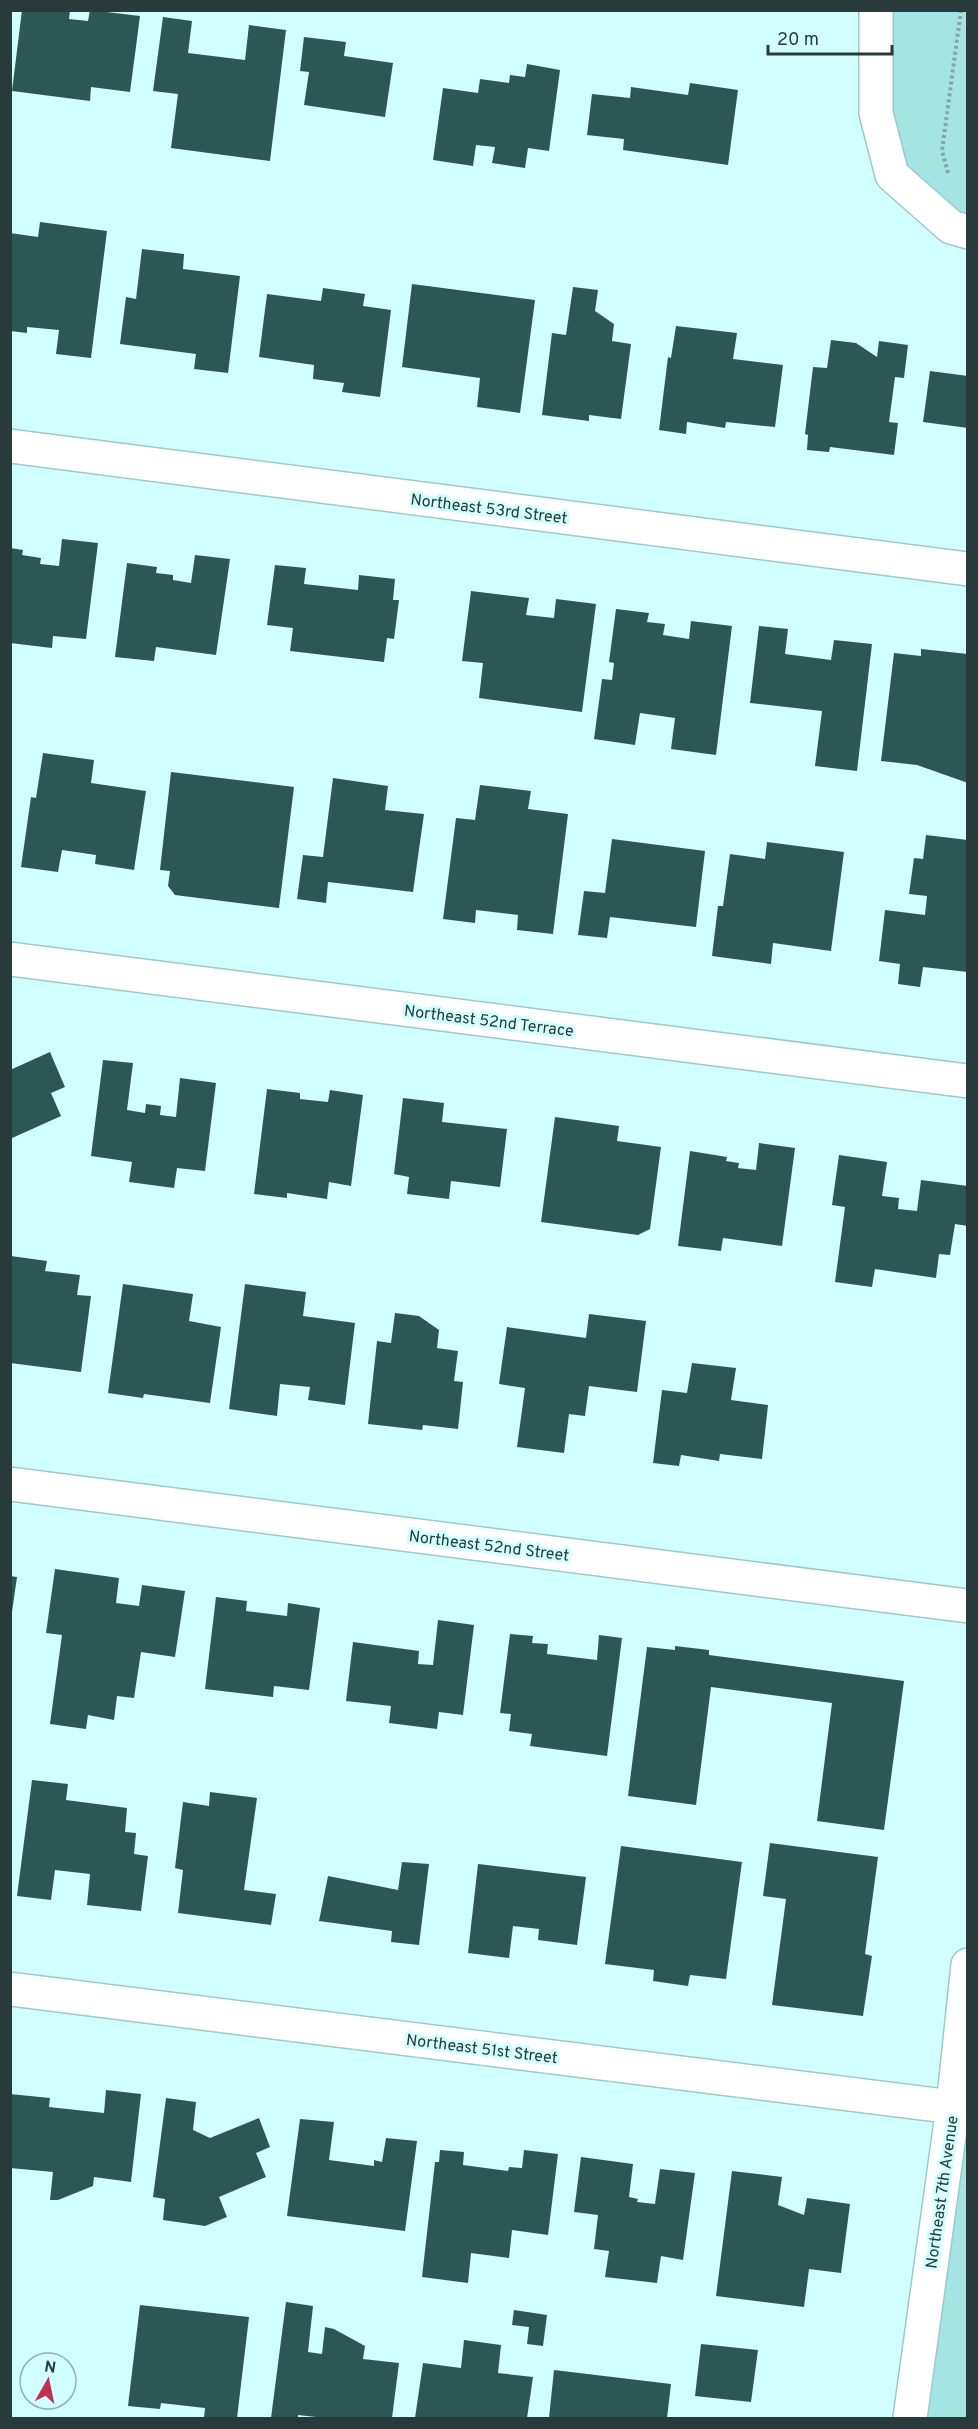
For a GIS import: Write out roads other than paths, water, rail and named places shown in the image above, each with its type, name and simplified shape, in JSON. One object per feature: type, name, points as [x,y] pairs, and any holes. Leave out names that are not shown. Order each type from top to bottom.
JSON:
[{"type":"street","points":[[876,10],[876,113],[892,175],[959,230]]},
{"type":"street","name":"Northeast 53rd Street","points":[[10,446],[968,569]]},
{"type":"street","name":"Northeast 52nd Terrace","points":[[10,959],[968,1081]]},
{"type":"street","name":"Northeast 52nd Street","points":[[10,1484],[968,1606]]},
{"type":"street","name":"Northeast 7th Avenue","points":[[910,2418],[953,2107],[968,1965]]},
{"type":"street","name":"Northeast 51st Street","points":[[10,1989],[953,2107]]}]
